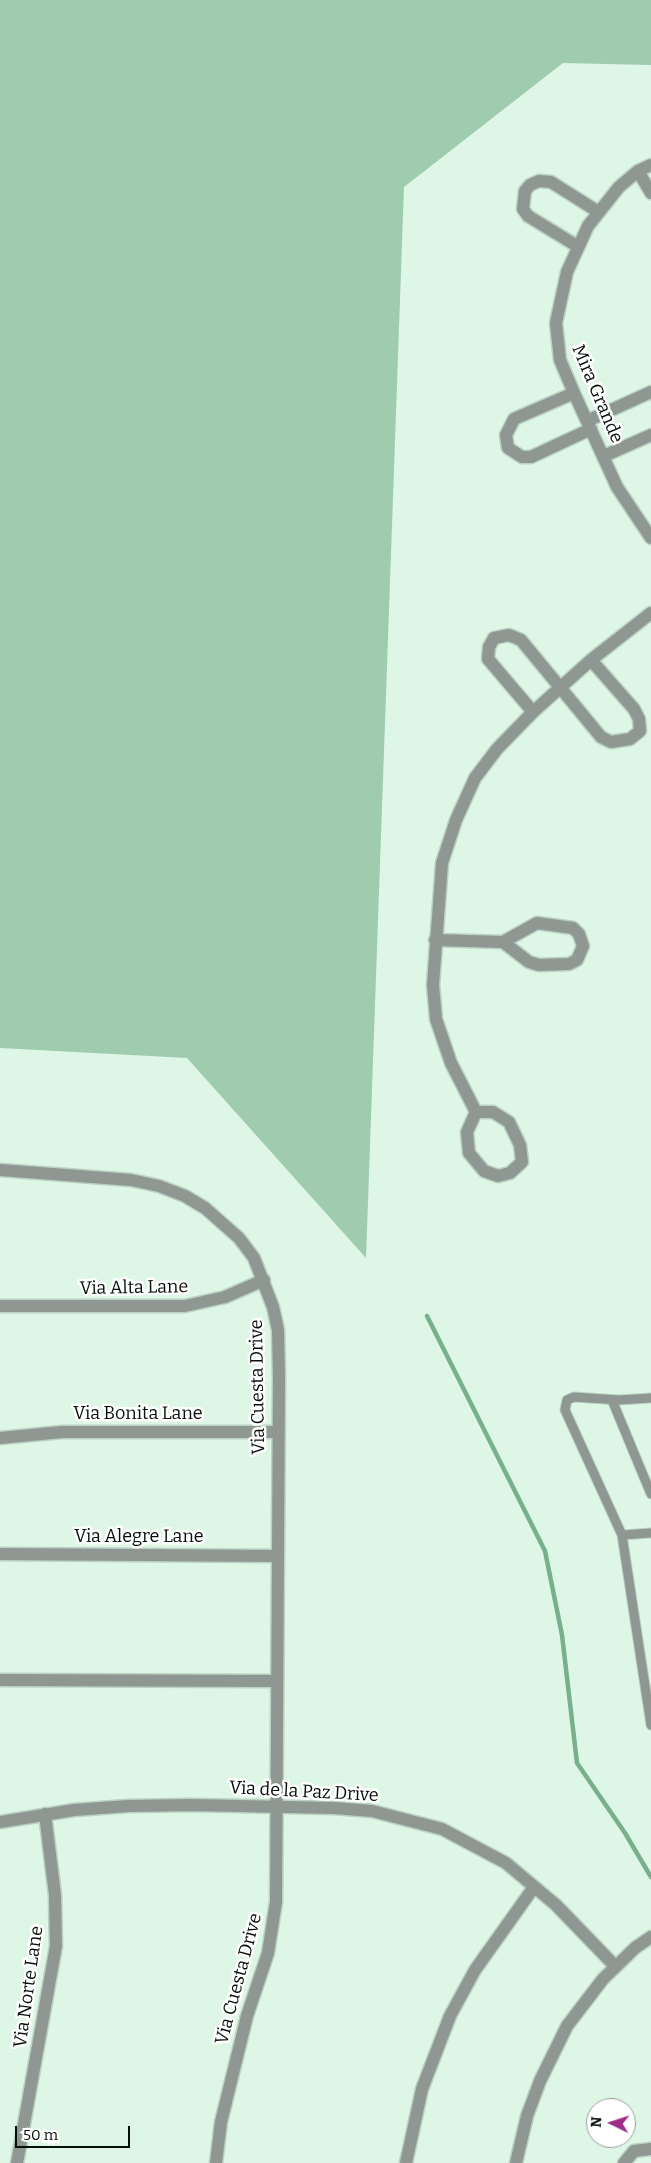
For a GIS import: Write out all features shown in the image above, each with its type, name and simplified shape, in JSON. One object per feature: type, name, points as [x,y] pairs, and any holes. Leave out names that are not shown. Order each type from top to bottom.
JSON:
[{"type":"street","name":"Mira Grande","points":[[651,165],[638,171],[619,187],[598,211],[577,246],[566,272],[556,323],[560,360],[574,393],[626,502],[651,538]]},
{"type":"street","points":[[638,171],[651,193]]},
{"type":"street","points":[[577,246],[528,216],[523,209],[525,191],[530,185],[546,181],[598,211]]},
{"type":"street","points":[[574,393],[514,419],[506,435],[508,448],[522,457],[531,457],[651,392]]},
{"type":"street","points":[[604,456],[651,436]]},
{"type":"street","points":[[476,1112],[450,1063],[436,1018],[433,985],[442,863],[456,820],[474,778],[497,749],[533,712],[591,660],[651,613]]},
{"type":"street","points":[[533,712],[488,659],[489,647],[494,638],[509,635],[521,640],[601,737],[611,742],[630,739],[640,731],[639,719],[634,709],[591,660]]},
{"type":"street","points":[[435,940],[503,942],[537,923],[573,928],[579,934],[583,946],[581,954],[573,963],[539,965],[528,962],[503,942]]},
{"type":"street","points":[[476,1112],[493,1112],[509,1122],[520,1145],[522,1162],[510,1173],[498,1176],[484,1172],[469,1153],[467,1132],[476,1112]]},
{"type":"street","name":"Via Cuesta Drive","points":[[0,1170],[131,1180],[159,1186],[185,1196],[205,1208],[239,1238],[254,1258],[273,1307],[278,1330],[275,1919],[268,1953],[246,2016],[221,2122],[216,2163]]},
{"type":"street","name":"Via Alta Lane","points":[[0,1306],[185,1306],[225,1298],[264,1280]]},
{"type":"street","name":"Via Bonita Lane","points":[[0,1438],[62,1432],[277,1432]]},
{"type":"street","name":"Via Alegre Lane","points":[[0,1554],[277,1556]]},
{"type":"street","points":[[0,1680],[277,1681]]},
{"type":"street","name":"Via de la Paz Drive","points":[[0,1822],[45,1814],[128,1806],[276,1806],[372,1811],[426,1823],[476,1845],[506,1863],[574,1921],[615,1966]]},
{"type":"street","name":"Via Norte Lane","points":[[17,2163],[56,1946],[55,1894],[45,1814]]},
{"type":"street","points":[[406,2163],[422,2090],[450,2016],[475,1970],[534,1887]]},
{"type":"street","points":[[516,2163],[527,2116],[553,2052],[584,2002],[615,1966],[649,1939]]},
{"type":"street","points":[[624,2163],[634,2151],[651,2149]]},
{"type":"lane","points":[[651,1398],[612,1400],[574,1397],[567,1400],[565,1410],[622,1535],[651,1725]]},
{"type":"lane","points":[[612,1400],[651,1494]]},
{"type":"lane","points":[[622,1535],[651,1533]]},
{"type":"green space","points":[[0,0],[651,0],[651,65],[563,63],[404,187],[366,1258],[187,1058],[0,1048]]},
{"type":"waterway","points":[[427,1316],[545,1551],[562,1635],[577,1763],[625,1833],[651,1877]]}]
